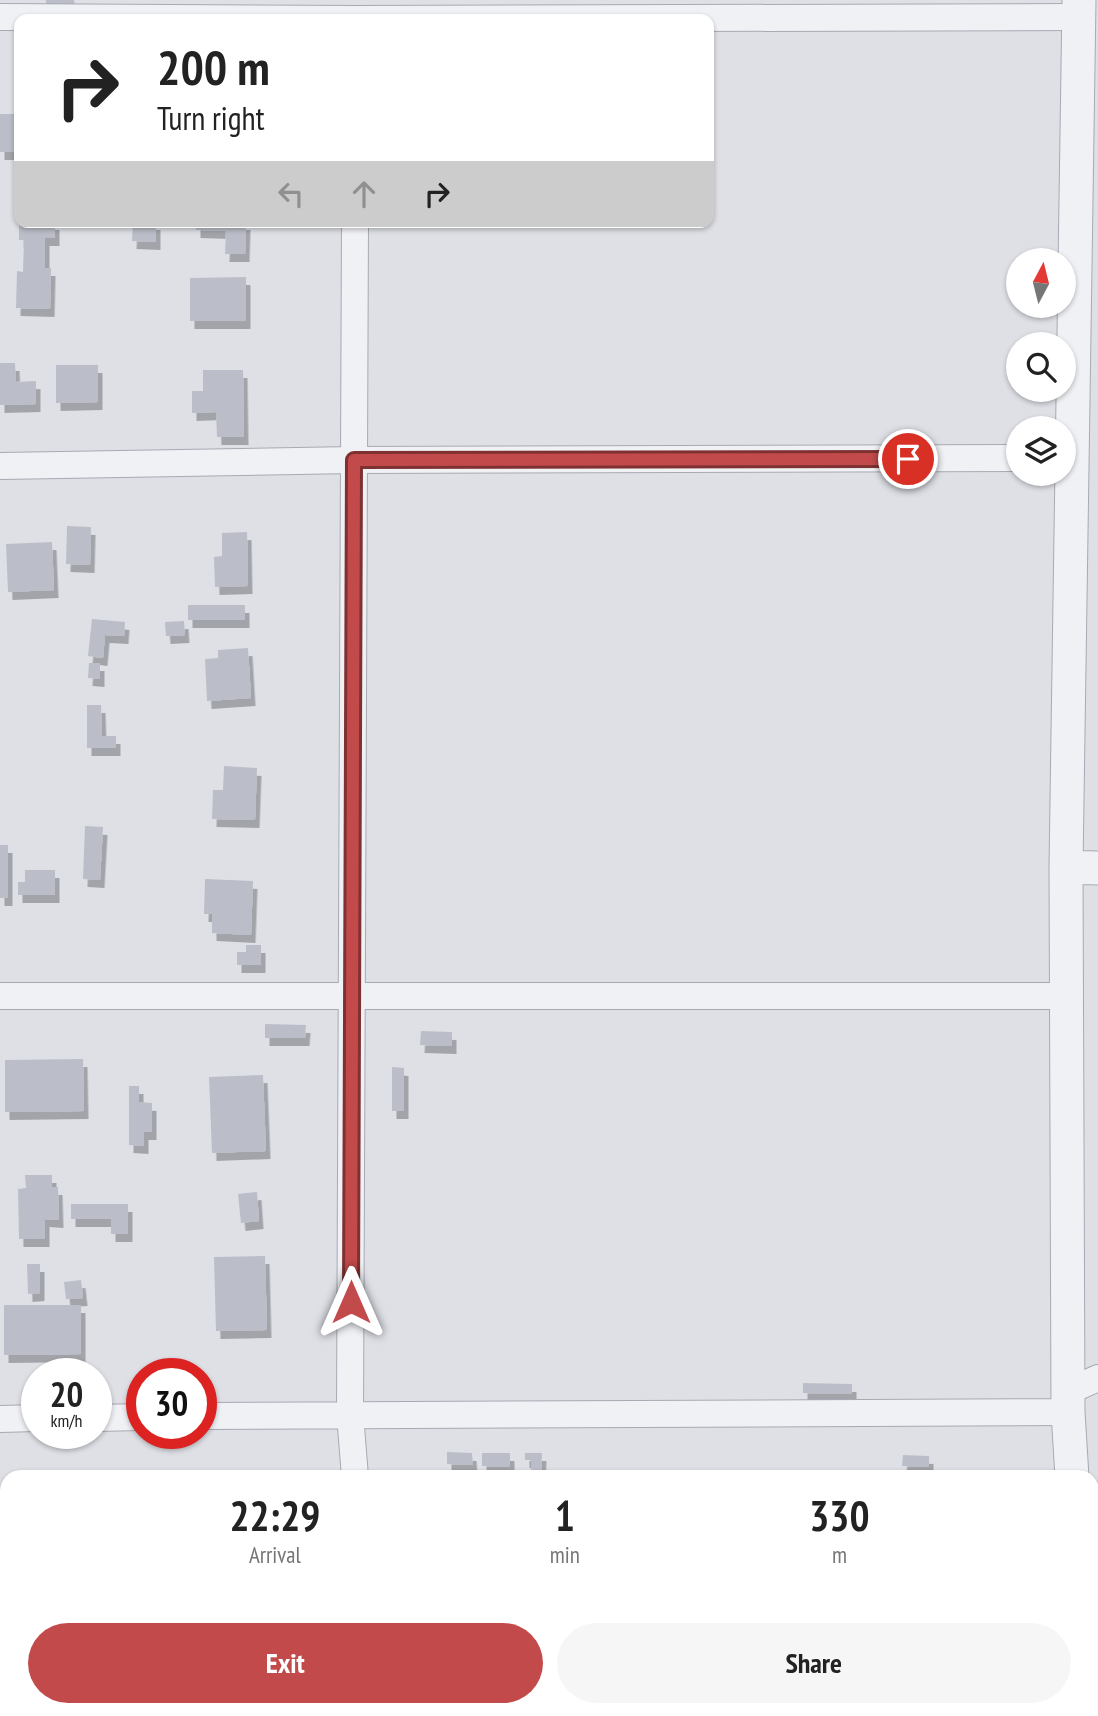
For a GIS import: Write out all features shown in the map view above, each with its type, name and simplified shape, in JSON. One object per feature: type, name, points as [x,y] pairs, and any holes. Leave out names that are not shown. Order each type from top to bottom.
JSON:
[{"type":"street","points":[[685,14],[1079,8],[1069,416]]},
{"type":"street","points":[[354,1470],[350,1414],[355,228]]},
{"type":"street","points":[[0,466],[354,460],[1006,458]]},
{"type":"street","points":[[1069,486],[1082,868],[1065,996],[1078,1394],[1073,1470]]},
{"type":"street","points":[[0,996],[1065,996]]},
{"type":"street","points":[[217,1416],[1078,1394]]},
{"type":"street","points":[[0,1419],[21,1418]]},
{"type":"building","points":[[46,0],[74,0],[75,6],[46,7]]},
{"type":"building","points":[[0,114],[14,114],[14,152],[0,152]]},
{"type":"building","points":[[19,228],[55,228],[55,238],[45,238],[45,268],[51,268],[50,309],[16,308],[17,271],[23,272],[24,240],[19,240]]},
{"type":"building","points":[[133,228],[156,228],[156,242],[132,241]]},
{"type":"building","points":[[246,228],[245,254],[225,254],[226,231],[196,230]]},
{"type":"building","points":[[246,277],[246,321],[190,321],[190,278]]},
{"type":"building","points":[[0,363],[15,363],[16,382],[36,381],[36,404],[0,405]]},
{"type":"building","points":[[56,365],[98,365],[98,402],[56,403]]},
{"type":"building","points":[[203,370],[243,370],[244,437],[217,437],[216,412],[192,413],[192,391],[203,391]]},
{"type":"building","points":[[67,526],[91,527],[90,565],[66,564]]},
{"type":"building","points":[[247,532],[248,586],[215,587],[214,557],[222,556],[222,533]]},
{"type":"building","points":[[52,542],[54,590],[8,592],[6,544]]},
{"type":"building","points":[[188,605],[245,605],[245,620],[188,620]]},
{"type":"building","points":[[92,619],[125,622],[124,636],[105,635],[103,658],[88,656]]},
{"type":"building","points":[[184,621],[185,635],[166,636],[165,622]]},
{"type":"building","points":[[248,648],[251,698],[207,701],[205,659],[218,658],[218,650]]},
{"type":"building","points":[[89,663],[100,663],[100,679],[88,678]]},
{"type":"building","points":[[87,705],[101,705],[102,736],[116,736],[116,748],[87,748]]},
{"type":"building","points":[[224,766],[257,768],[255,820],[212,819],[213,790],[223,790]]},
{"type":"building","points":[[85,826],[103,827],[100,880],[83,879]]},
{"type":"building","points":[[0,845],[8,845],[8,898],[0,898]]},
{"type":"building","points":[[25,870],[55,870],[55,895],[18,895],[18,882],[25,882]]},
{"type":"building","points":[[205,879],[253,881],[251,935],[212,933],[212,914],[204,914]]},
{"type":"building","points":[[246,945],[261,945],[261,965],[237,965],[237,952],[246,952]]},
{"type":"building","points":[[265,1024],[306,1025],[305,1038],[265,1038]]},
{"type":"building","points":[[421,1031],[452,1032],[452,1046],[420,1045]]},
{"type":"building","points":[[83,1059],[84,1111],[5,1112],[5,1060]]},
{"type":"building","points":[[392,1067],[404,1068],[404,1111],[392,1111]]},
{"type":"building","points":[[263,1075],[266,1151],[212,1153],[209,1077]]},
{"type":"building","points":[[129,1086],[139,1086],[139,1102],[152,1103],[152,1132],[144,1132],[144,1146],[129,1145]]},
{"type":"building","points":[[25,1175],[52,1175],[52,1187],[58,1187],[59,1220],[45,1219],[45,1239],[19,1239],[18,1189],[26,1188]]},
{"type":"building","points":[[257,1192],[259,1221],[241,1223],[238,1194]]},
{"type":"building","points":[[71,1204],[128,1204],[128,1234],[111,1234],[111,1219],[71,1219]]},
{"type":"building","points":[[265,1256],[267,1330],[216,1331],[214,1257]]},
{"type":"building","points":[[27,1264],[40,1264],[40,1293],[28,1294]]},
{"type":"building","points":[[81,1280],[83,1298],[66,1299],[64,1282]]},
{"type":"building","points":[[4,1305],[81,1305],[81,1354],[4,1355]]},
{"type":"building","points":[[803,1383],[852,1384],[852,1394],[803,1393]]},
{"type":"building","points":[[447,1452],[472,1453],[473,1465],[447,1464]]},
{"type":"building","points":[[482,1453],[510,1453],[510,1467],[482,1466]]},
{"type":"building","points":[[525,1453],[542,1453],[541,1470],[531,1470],[531,1460],[525,1460]]},
{"type":"building","points":[[903,1455],[929,1456],[929,1467],[902,1466]]},
{"type":"route","points":[[351,1302],[354,460],[908,459]]}]
